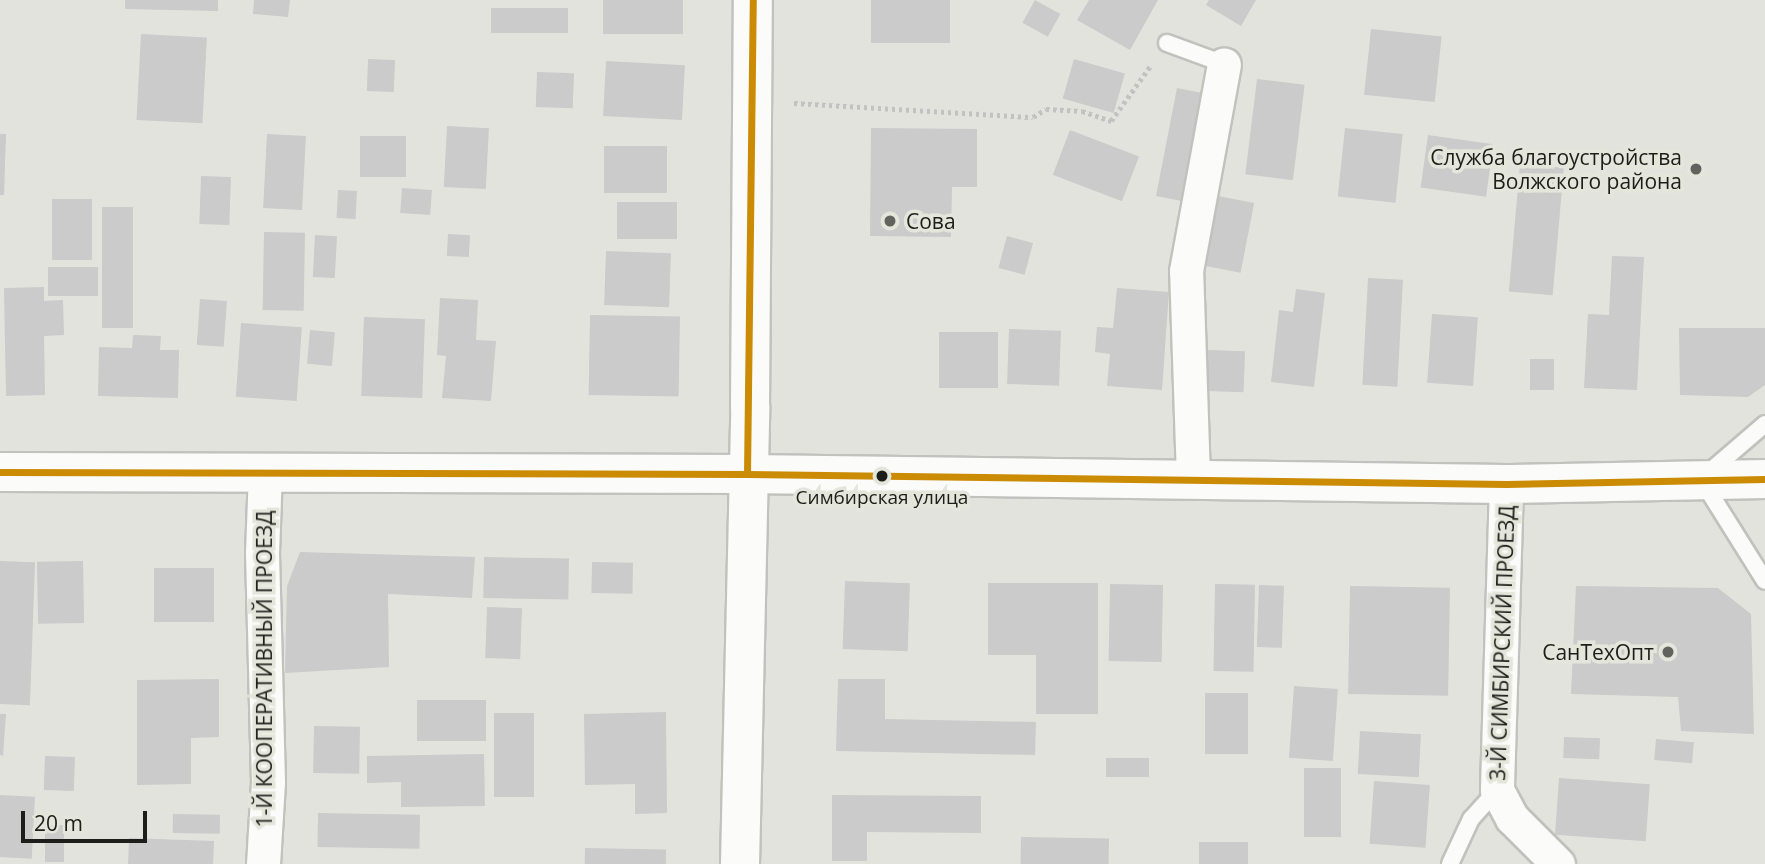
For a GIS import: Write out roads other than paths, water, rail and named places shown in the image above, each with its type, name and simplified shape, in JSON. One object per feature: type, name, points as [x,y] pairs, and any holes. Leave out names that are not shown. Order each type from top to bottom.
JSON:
[{"type":"main road","points":[[740,864],[753,0]]},
{"type":"main road","points":[[0,472],[747,474],[1506,484],[1765,479]]},
{"type":"street","points":[[1193,478],[1186,271],[1224,64]]},
{"type":"street","name":"1-Й КООПЕРАТИВНЫЙ ПРОЕЗД","points":[[264,864],[268,782],[262,553],[265,473]]},
{"type":"street","name":"3-Й СИМБИРСКИЙ ПРОЕЗД","points":[[1506,484],[1497,790],[1512,818],[1558,864]]},
{"type":"lane","points":[[1167,43],[1224,64]]},
{"type":"lane","points":[[1765,424],[1701,479],[1765,581]]},
{"type":"lane","points":[[1450,864],[1471,819],[1497,790]]},
{"type":"place","name":"Служба благоустройства Волжского района","points":[[1696,169]]},
{"type":"place","name":"Сова","points":[[890,221]]},
{"type":"place","name":"Симбирская улица","points":[[882,476]]},
{"type":"place","name":"СанТехОпт","points":[[1668,652]]}]
